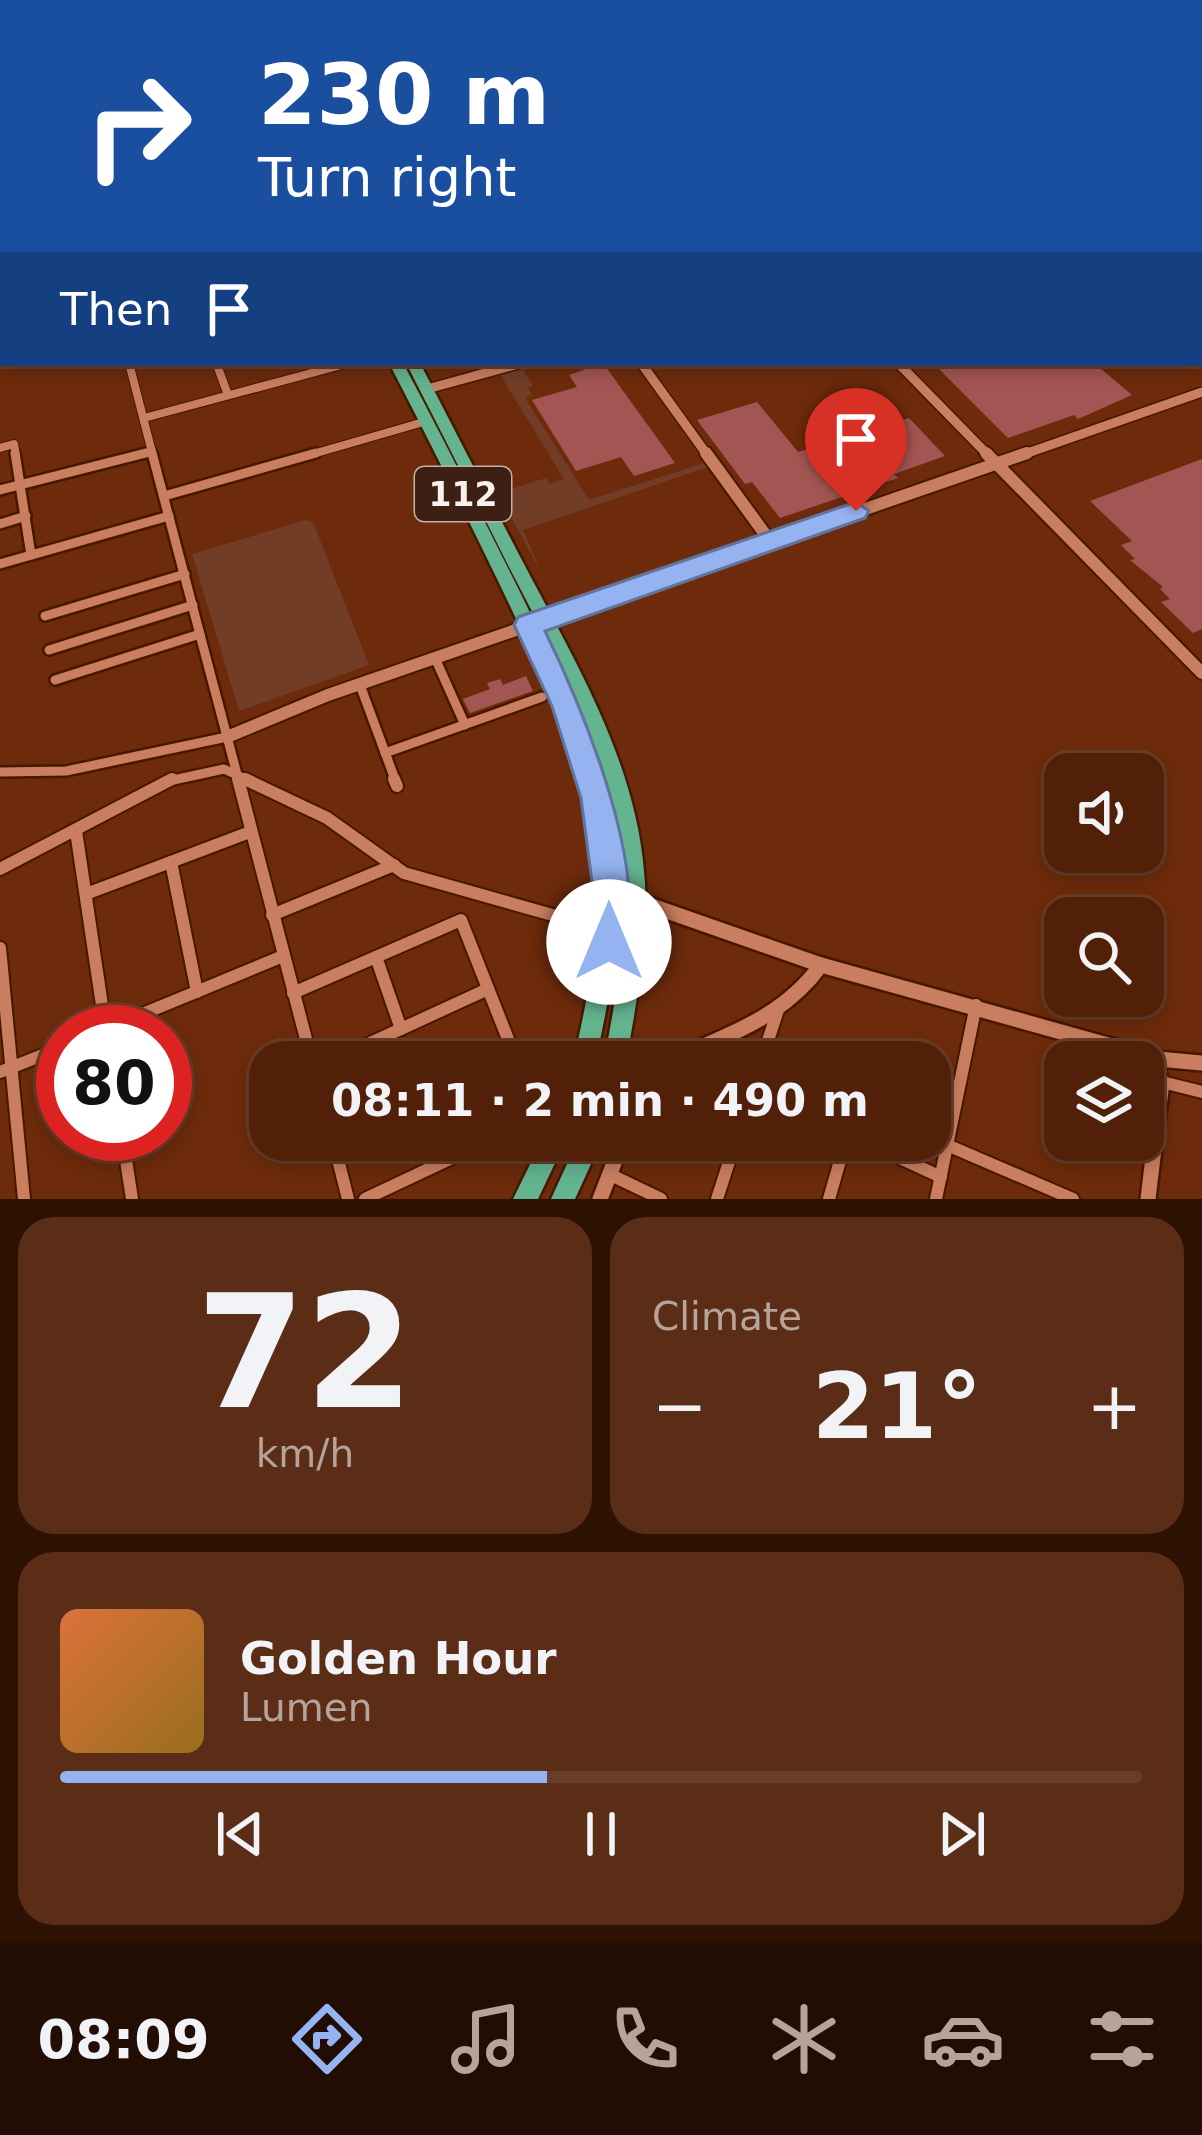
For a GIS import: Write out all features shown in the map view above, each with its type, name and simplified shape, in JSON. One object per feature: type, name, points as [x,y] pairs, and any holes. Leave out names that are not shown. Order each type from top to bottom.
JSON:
[{"type":"highway","name":"112","points":[[398,366],[604,743],[632,846],[635,900],[634,946],[618,1041]]},
{"type":"highway","name":"112","points":[[415,366],[536,622],[597,798],[611,897],[602,994],[590,1041]]},
{"type":"highway","points":[[524,1199],[543,1161]]},
{"type":"highway","points":[[563,1199],[580,1161]]},
{"type":"street","points":[[622,0],[700,0]]},
{"type":"street","points":[[130,366],[306,1041]]},
{"type":"street","points":[[218,366],[228,395]]},
{"type":"street","points":[[144,418],[339,366]]},
{"type":"street","points":[[427,389],[511,366]]},
{"type":"street","points":[[642,366],[770,541]]},
{"type":"street","points":[[901,366],[1202,673]]},
{"type":"street","points":[[0,772],[66,771],[227,737],[536,622],[1202,392]]},
{"type":"street","points":[[164,496],[427,421]]},
{"type":"street","points":[[0,448],[14,444],[31,555]]},
{"type":"street","points":[[0,490],[152,452]]},
{"type":"street","points":[[0,524],[26,516]]},
{"type":"street","points":[[0,564],[169,516]]},
{"type":"street","points":[[45,616],[184,574]]},
{"type":"street","points":[[49,650],[193,605]]},
{"type":"street","points":[[55,680],[200,634]]},
{"type":"street","points":[[435,658],[465,724]]},
{"type":"street","points":[[360,685],[397,786]]},
{"type":"street","points":[[385,753],[542,697]]},
{"type":"street","points":[[0,869],[168,780],[224,769],[328,818],[404,873],[588,925]]},
{"type":"street","points":[[76,831],[101,1005]]},
{"type":"street","points":[[86,894],[250,832]]},
{"type":"street","points":[[171,862],[197,992]]},
{"type":"street","points":[[272,915],[394,865]]},
{"type":"street","points":[[635,900],[820,965],[1098,1041]]},
{"type":"street","points":[[293,993],[460,920],[509,1041]]},
{"type":"street","points":[[0,948],[6,1070],[24,1199]]},
{"type":"street","points":[[166,1005],[284,956]]},
{"type":"street","points":[[376,957],[401,1029]]},
{"type":"street","points":[[711,1041],[778,1010],[809,985],[820,965]]},
{"type":"street","points":[[375,1041],[488,989]]},
{"type":"street","points":[[951,1126],[976,1004]]},
{"type":"street","points":[[768,1041],[778,1010]]},
{"type":"street","points":[[6,1070],[36,1058]]},
{"type":"street","points":[[1164,1060],[1202,1063]]},
{"type":"street","points":[[1164,1083],[1202,1093]]},
{"type":"street","points":[[951,1147],[1073,1199]]},
{"type":"street","points":[[126,1161],[132,1199]]},
{"type":"street","points":[[339,1161],[348,1199]]},
{"type":"street","points":[[365,1199],[446,1161]]},
{"type":"street","points":[[600,1199],[615,1161]]},
{"type":"street","points":[[717,1199],[729,1161]]},
{"type":"street","points":[[829,1199],[840,1161]]},
{"type":"street","points":[[906,1161],[941,1177]]},
{"type":"street","points":[[936,1199],[944,1161]]},
{"type":"street","points":[[1148,1199],[1153,1161]]},
{"type":"street","points":[[610,1175],[661,1199]]},
{"type":"shaded area","points":[[525,366],[523,370],[533,386],[528,388],[532,395],[525,398],[589,500],[704,463],[708,467],[523,530],[542,574],[498,493],[546,478],[550,484],[564,479],[499,373]]},
{"type":"shaded area","points":[[306,520],[313,522],[369,665],[239,711],[192,554]]},
{"type":"building","points":[[605,366],[675,463],[634,476],[621,457],[576,471],[532,400],[577,387],[569,375]]},
{"type":"building","points":[[936,366],[1098,366],[1132,395],[1078,419],[1074,415],[1008,438]]},
{"type":"building","points":[[757,402],[798,452],[909,418],[945,456],[894,474],[898,478],[780,518],[752,482],[745,484],[697,420]]},
{"type":"building","points":[[1202,459],[1202,629],[1193,633],[1161,602],[1170,599],[1163,587],[1130,560],[1135,559],[1121,545],[1132,541],[1090,501]]},
{"type":"building","points":[[526,676],[533,691],[470,713],[463,699],[490,689],[487,683],[500,679],[503,685]]},
{"type":"route","points":[[609,942],[611,897],[597,798],[566,706],[528,625],[856,511]]}]
